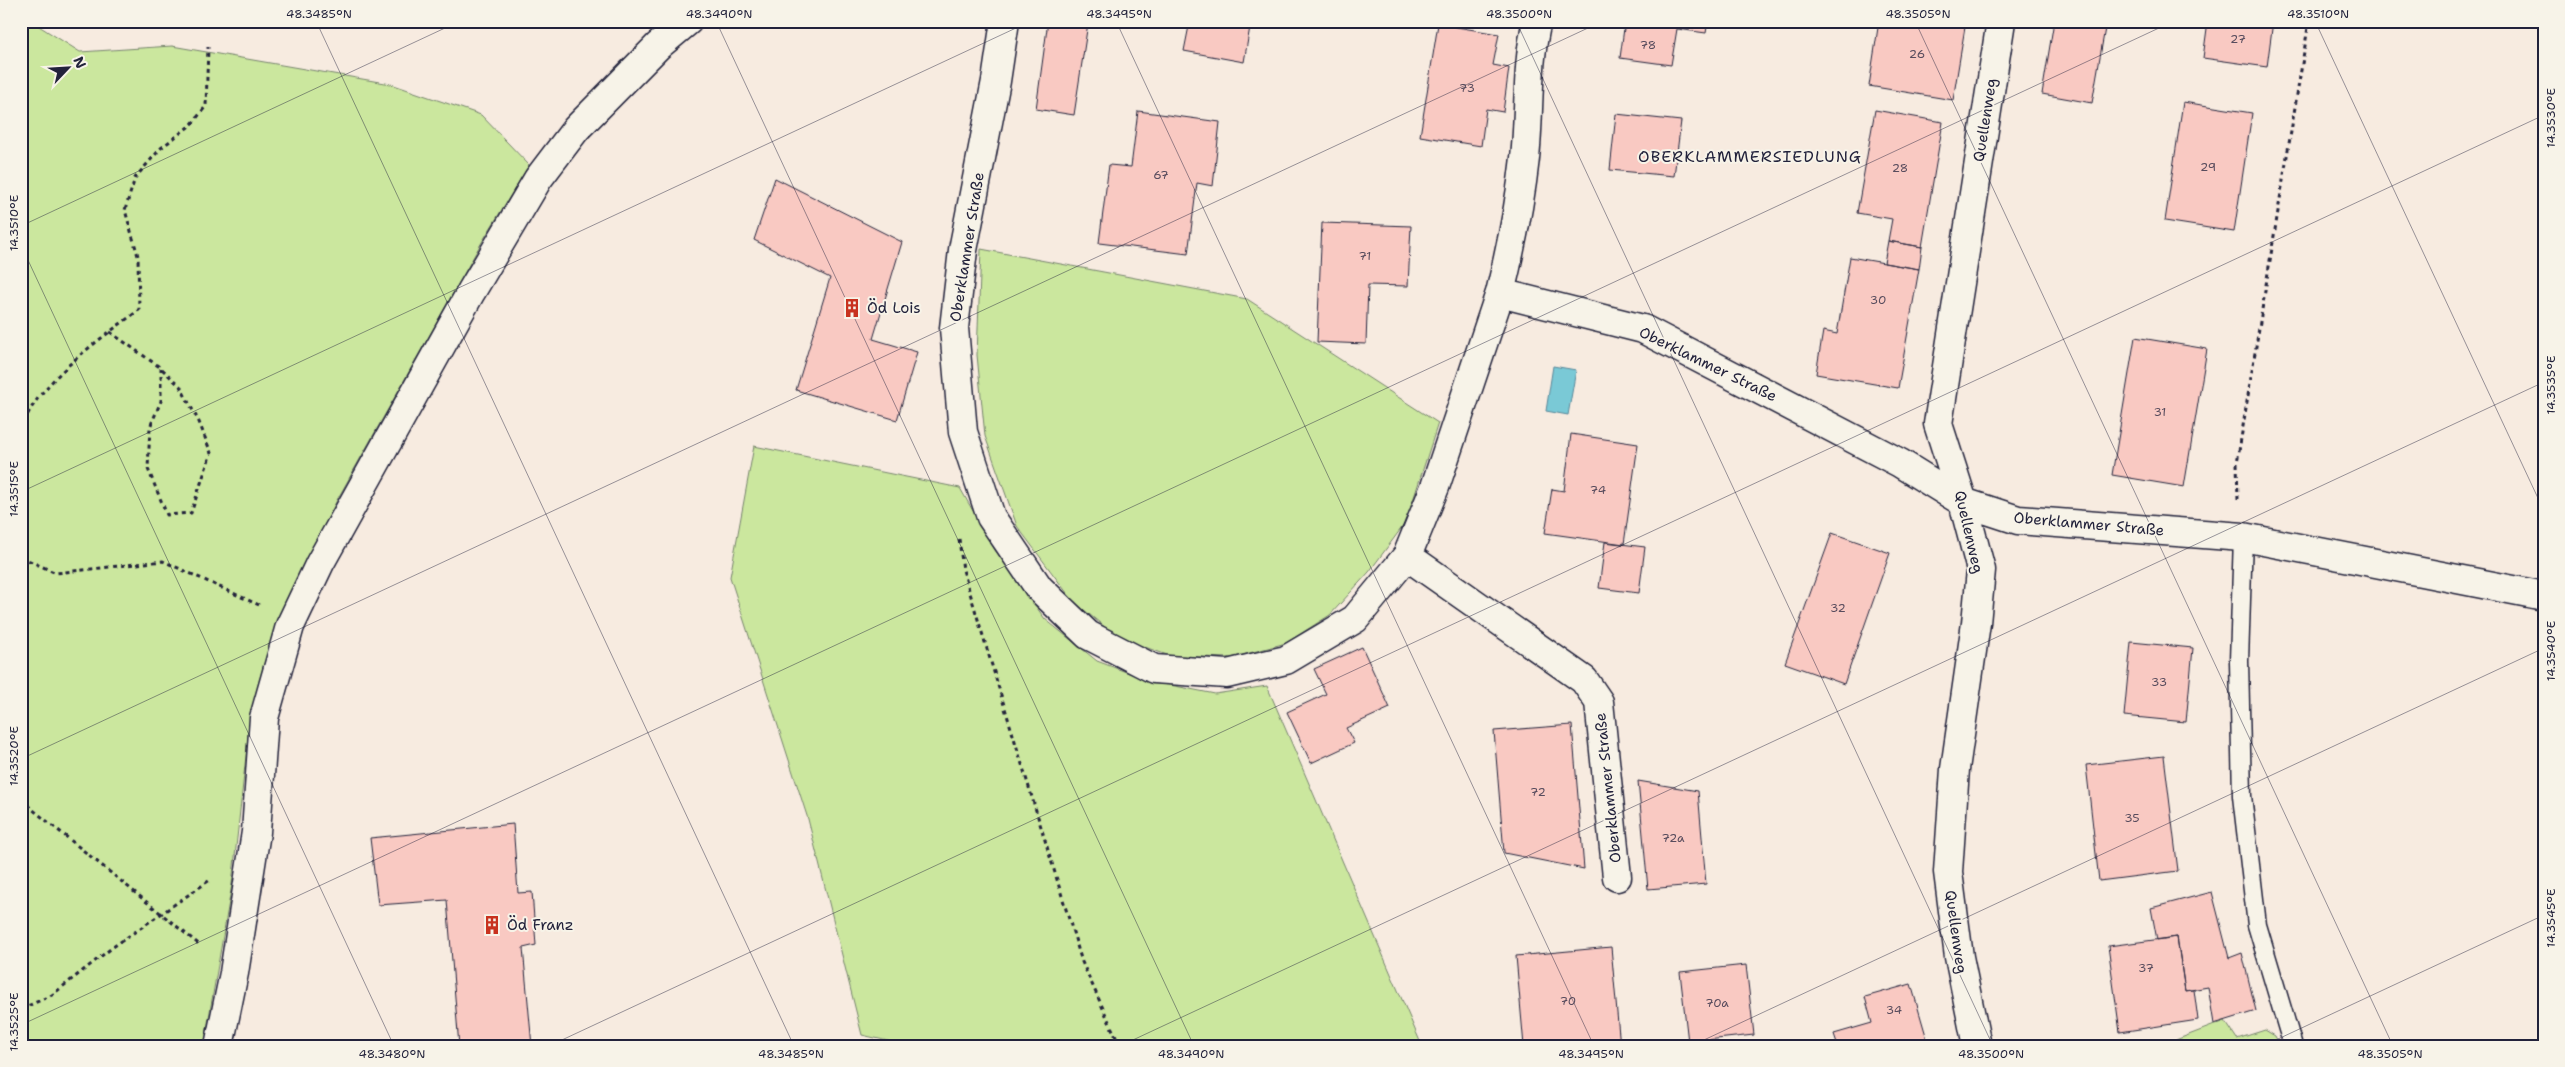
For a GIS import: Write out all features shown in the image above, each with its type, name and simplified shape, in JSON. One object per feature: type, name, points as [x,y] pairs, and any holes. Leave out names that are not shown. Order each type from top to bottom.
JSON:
[{"type":"street","points":[[219,1046],[234,973],[253,850],[264,718],[290,626],[320,563],[471,292],[538,179],[576,129],[658,46],[688,21]]},
{"type":"street","name":"Oberklammer Straße","points":[[1005,21],[996,81],[963,250],[954,328],[963,432],[992,517],[1039,588],[1088,635],[1154,669],[1227,674],[1286,660],[1355,619],[1407,556],[1435,487],[1500,292],[1515,234],[1525,156],[1532,43],[1537,21]]},
{"type":"street","name":"Quellenweg","points":[[1977,1046],[1959,957],[1948,872],[1955,769],[1976,623],[1981,570],[1963,502],[1938,424],[2001,21]]},
{"type":"street","name":"Oberklammer Straße","points":[[1500,292],[1643,330],[1900,463],[1963,502],[2018,520],[2243,537],[2544,596]]},
{"type":"street","name":"Oberklammer Straße","points":[[1407,556],[1584,680],[1599,702],[1616,877]]},
{"type":"lane","points":[[2243,537],[2239,661],[2242,796],[2257,925],[2294,1046]]},
{"type":"path","points":[[2243,537],[2239,516],[2237,463],[2309,21]]},
{"type":"path","points":[[21,429],[27,414],[69,365],[139,310],[138,256],[125,210],[135,178],[160,148],[192,124],[206,106],[208,47]]},
{"type":"path","points":[[110,332],[161,368],[180,386],[200,422],[211,453],[191,513],[167,515],[148,469],[150,427],[161,401],[161,368]]},
{"type":"path","points":[[958,531],[964,570],[1082,962],[1120,1046]]},
{"type":"path","points":[[21,557],[56,573],[163,561],[251,599],[290,626]]},
{"type":"path","points":[[21,800],[234,973]]},
{"type":"path","points":[[21,1009],[52,995],[113,947],[253,850]]},
{"type":"green space","points":[[21,21],[31,21],[80,52],[172,46],[391,84],[481,115],[529,165],[479,247],[337,500],[277,621],[249,728],[232,884],[204,1046],[21,1046]]},
{"type":"green space","points":[[981,249],[1247,299],[1438,423],[1406,522],[1369,572],[1330,615],[1286,643],[1231,658],[1170,656],[1117,637],[1073,601],[1017,526],[985,436],[977,355]]},
{"type":"green space","points":[[754,446],[960,488],[995,550],[1045,619],[1097,661],[1150,681],[1215,694],[1267,686],[1422,1046],[910,1046],[862,1035],[808,819],[730,577]]},
{"type":"green space","points":[[2225,1021],[2237,1039],[2265,1030],[2275,1036],[2280,1046],[2160,1046]]},
{"type":"water","points":[[1553,366],[1576,370],[1568,415],[1546,411]]},
{"type":"building","points":[[1048,21],[1088,23],[1074,115],[1036,109]]},
{"type":"building","points":[[1190,21],[1251,21],[1244,62],[1184,51]]},
{"type":"building","points":[[1625,21],[1708,21],[1706,33],[1677,29],[1671,65],[1620,58]]},
{"type":"building","points":[[1879,21],[1966,21],[1953,100],[1869,86]]},
{"type":"building","points":[[2054,21],[2105,28],[2092,103],[2042,94]]},
{"type":"building","points":[[2208,21],[2273,21],[2267,67],[2203,58]]},
{"type":"building","points":[[1438,24],[1499,34],[1493,65],[1509,68],[1503,112],[1486,109],[1481,146],[1420,136]]},
{"type":"building","points":[[2183,102],[2252,113],[2234,232],[2165,221]]},
{"type":"building","points":[[1875,110],[1943,122],[1922,247],[1888,241],[1892,219],[1857,213]]},
{"type":"building","points":[[1138,111],[1220,122],[1213,186],[1197,183],[1188,254],[1099,243],[1109,165],[1131,167]]},
{"type":"building","points":[[1616,114],[1681,121],[1674,176],[1610,170]]},
{"type":"building","name":"Öd Lois","points":[[775,178],[902,242],[873,339],[917,352],[897,420],[796,390],[830,278],[754,240]]},
{"type":"building","points":[[1322,223],[1411,226],[1408,286],[1368,285],[1366,344],[1317,342]]},
{"type":"building","points":[[1888,241],[1922,247],[1919,269],[1884,263]]},
{"type":"building","points":[[1850,257],[1919,269],[1898,388],[1816,374],[1823,331],[1837,334]]},
{"type":"building","points":[[2135,337],[2207,349],[2184,487],[2112,475]]},
{"type":"building","points":[[1571,434],[1638,444],[1624,544],[1545,533],[1552,489],[1564,491]]},
{"type":"building","points":[[1832,533],[1890,553],[1844,684],[1785,663]]},
{"type":"building","points":[[1605,542],[1645,547],[1639,593],[1599,588]]},
{"type":"building","points":[[2131,642],[2193,648],[2186,722],[2124,716]]},
{"type":"building","points":[[1362,647],[1390,708],[1346,728],[1354,743],[1311,763],[1287,712],[1326,694],[1314,669]]},
{"type":"building","points":[[1572,725],[1584,869],[1504,853],[1494,731]]},
{"type":"building","points":[[2164,756],[2178,871],[2099,881],[2086,765]]},
{"type":"building","points":[[1638,781],[1698,791],[1706,884],[1648,889]]},
{"type":"building","name":"Öd Franz","points":[[513,824],[518,893],[532,892],[536,945],[523,948],[532,1046],[459,1046],[447,900],[378,905],[370,838]]},
{"type":"building","points":[[2212,892],[2229,958],[2242,953],[2256,1011],[2214,1024],[2208,987],[2185,991],[2177,937],[2157,940],[2151,908]]},
{"type":"building","points":[[2177,937],[2185,991],[2194,990],[2198,1020],[2120,1032],[2108,946]]},
{"type":"building","points":[[1611,947],[1620,1046],[1524,1046],[1516,956]]},
{"type":"building","points":[[1746,965],[1754,1035],[1688,1042],[1680,972]]},
{"type":"building","points":[[1911,984],[1929,1046],[1838,1046],[1834,1034],[1872,1023],[1865,997]]},
{"type":"place","name":"Öd Lois","points":[[852,308]]},
{"type":"place","name":"Öd Franz","points":[[492,925]]},
{"type":"district","name":"OBERKLAMMERSIEDLUNG","points":[[1750,156]]}]
